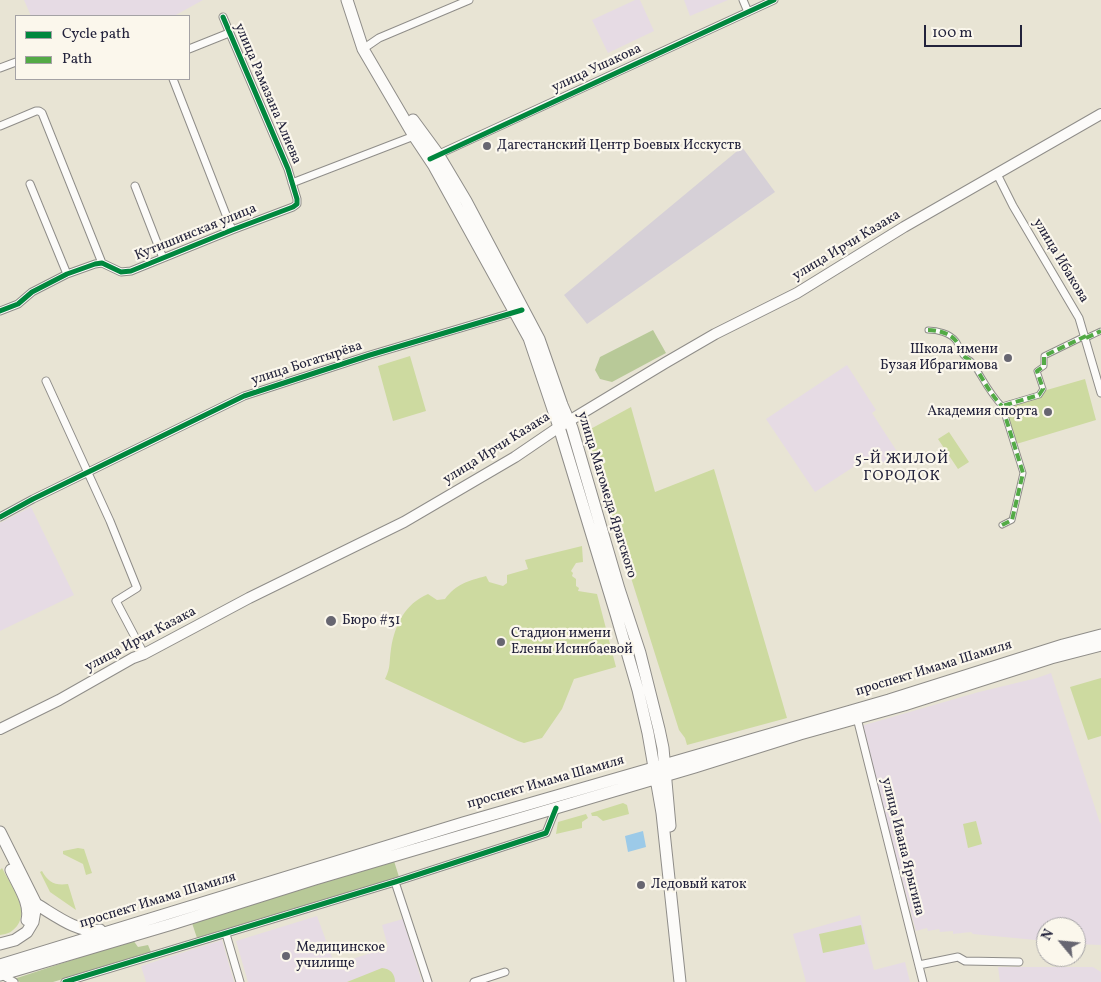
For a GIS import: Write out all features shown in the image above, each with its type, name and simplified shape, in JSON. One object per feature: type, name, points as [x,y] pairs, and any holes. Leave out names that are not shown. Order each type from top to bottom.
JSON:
[{"type":"main road","name":"улица Магомеда Ярагского","points":[[346,0],[366,47],[417,133],[434,157],[519,311],[539,339],[564,424],[640,653],[659,729],[662,813],[680,982]]},
{"type":"main road","name":"улица Магомеда Ярагского","points":[[354,0],[366,47]]},
{"type":"main road","name":"улица Ирчи Казака","points":[[0,729],[249,598],[404,522],[515,457],[564,424],[715,334],[796,292],[904,227],[1101,114]]},
{"type":"main road","name":"проспект Имама Шамиля","points":[[0,971],[119,928],[463,823],[857,718],[1050,654],[1101,635]]},
{"type":"main road","name":"проспект Имама Шамиля","points":[[0,971],[556,808],[660,771],[888,700],[1050,654],[1101,644]]},
{"type":"main road","points":[[0,832],[36,904],[70,924],[90,931],[119,928]]},
{"type":"main road","points":[[0,849],[28,909],[28,918],[23,929],[15,936],[0,940]]},
{"type":"main road","points":[[0,944],[15,940],[27,932],[33,922],[36,904]]},
{"type":"street","points":[[366,47],[379,38],[469,0]]},
{"type":"street","points":[[743,0],[748,12]]},
{"type":"street","name":"улица Ушакова","points":[[434,157],[774,0]]},
{"type":"street","name":"улица Рамазана Алиева","points":[[223,17],[288,169],[297,199],[297,204],[293,207]]},
{"type":"street","points":[[190,49],[229,33]]},
{"type":"street","points":[[0,68],[15,62]]},
{"type":"street","points":[[173,80],[232,230]]},
{"type":"street","points":[[0,126],[36,111],[42,113],[102,263],[67,274],[32,292],[18,304],[0,311]]},
{"type":"street","points":[[292,183],[417,133]]},
{"type":"street","name":"улица Ибакова","points":[[997,174],[1013,206],[1080,318],[1101,393]]},
{"type":"street","points":[[30,184],[67,274]]},
{"type":"street","points":[[135,186],[164,258]]},
{"type":"street","name":"Кутишинская улица","points":[[102,263],[121,272],[131,271],[293,207]]},
{"type":"street","name":"улица Богатырёва","points":[[0,517],[244,396],[370,355],[519,311]]},
{"type":"street","points":[[928,330],[938,330],[955,339],[964,356],[973,363],[980,378],[985,381],[995,399],[1002,406],[1022,473],[1012,520],[1002,525]]},
{"type":"street","points":[[1002,406],[1038,396],[1044,389],[1038,371],[1044,366],[1044,356],[1101,331]]},
{"type":"street","points":[[46,381],[110,521],[138,588],[116,601],[144,654]]},
{"type":"street","name":"улица Ивана Ярыгина","points":[[857,718],[923,982]]},
{"type":"street","points":[[65,982],[396,882],[546,834],[556,808]]},
{"type":"street","points":[[396,882],[428,982]]},
{"type":"street","points":[[226,934],[240,982]]},
{"type":"street","points":[[919,965],[958,957],[965,961],[1018,962]]},
{"type":"street","points":[[0,971],[14,982]]},
{"type":"street","points":[[474,982],[505,972]]},
{"type":"shaded area","points":[[24,0],[203,0],[176,15],[31,15]]},
{"type":"shaded area","points":[[635,0],[640,0],[654,31],[608,53],[592,20]]},
{"type":"shaded area","points":[[684,0],[728,0],[690,16]]},
{"type":"shaded area","points":[[742,147],[775,192],[587,324],[564,295]]},
{"type":"shaded area","points":[[847,365],[876,410],[872,413],[898,453],[883,463],[877,455],[860,466],[858,464],[815,492],[766,419]]},
{"type":"shaded area","points":[[31,507],[74,595],[0,631],[0,523]]},
{"type":"shaded area","points":[[1051,673],[1101,823],[1101,945],[1086,944],[1086,917],[1036,917],[1036,940],[973,934],[971,932],[953,934],[953,931],[940,932],[939,929],[928,931],[927,928],[916,931],[861,726],[979,692]]},
{"type":"shaded area","points":[[860,915],[874,970],[905,962],[910,982],[806,982],[793,934]]},
{"type":"shaded area","name":"Медицинское училище","points":[[317,916],[335,965],[388,947],[382,925],[403,919],[422,982],[248,982],[236,941]]},
{"type":"shaded area","points":[[222,940],[234,982],[146,982],[141,966]]},
{"type":"shaded area","points":[[998,967],[1093,967],[1101,972],[1101,982],[1000,982]]},
{"type":"green space","points":[[653,330],[666,353],[612,382],[600,379],[595,370],[600,357]]},
{"type":"green space","points":[[410,356],[426,411],[393,421],[378,366]]},
{"type":"green space","name":"Академия спорта","points":[[1085,379],[1096,420],[1013,445],[998,404]]},
{"type":"green space","points":[[631,407],[655,492],[714,469],[787,718],[687,745],[685,738],[679,730],[585,432]]},
{"type":"green space","points":[[949,432],[969,462],[958,469],[938,439]]},
{"type":"green space","name":"Стадион имени Елены Исинбаевой","points":[[582,546],[583,562],[576,563],[571,571],[573,573],[572,576],[576,579],[578,591],[597,594],[616,667],[574,679],[562,709],[542,738],[524,743],[518,741],[385,679],[398,623],[407,609],[420,598],[428,594],[437,600],[445,599],[458,586],[486,576],[489,582],[503,586],[507,583],[507,575],[528,569],[525,560]]},
{"type":"green space","points":[[1101,678],[1101,736],[1088,740],[1070,687]]},
{"type":"green space","points":[[623,803],[627,805],[629,814],[603,821],[597,816],[592,816],[591,813]]},
{"type":"green space","points":[[586,814],[588,818],[582,822],[582,828],[556,834],[558,822]]},
{"type":"green space","points":[[976,821],[982,844],[968,848],[963,824]]},
{"type":"green space","points":[[78,848],[84,849],[92,873],[86,875],[83,864],[63,854],[63,851]]},
{"type":"green space","points":[[394,861],[399,877],[197,938],[192,923]]},
{"type":"green space","points":[[2,868],[14,889],[21,912],[17,926],[10,932],[0,935],[0,870]]},
{"type":"green space","points":[[42,871],[52,882],[68,884],[76,910],[50,892],[40,872]]},
{"type":"green space","points":[[861,925],[865,944],[823,953],[819,934]]},
{"type":"green space","points":[[133,940],[138,947],[148,945],[151,952],[53,982],[20,982],[14,979]]},
{"type":"green space","points":[[382,968],[392,972],[395,982],[347,982]]},
{"type":"water","points":[[643,831],[646,847],[628,852],[625,836]]},
{"type":"marked path","points":[[928,330],[943,332],[953,338],[963,355],[973,363],[990,391],[1002,406]]},
{"type":"marked path","points":[[1086,338],[1101,331]]},
{"type":"marked path","points":[[1002,525],[1012,520],[1023,473],[1002,406],[1039,395],[1043,389],[1037,371],[1044,366],[1044,356],[1086,336]]},
{"type":"cycle path","points":[[430,159],[774,0]]},
{"type":"cycle path","points":[[0,311],[18,304],[32,292],[67,274],[102,263],[121,272],[131,271],[297,204],[288,169],[223,17]]},
{"type":"cycle path","points":[[0,517],[244,396],[370,355],[522,310]]},
{"type":"cycle path","points":[[65,982],[395,882],[546,833],[556,808]]},
{"type":"place","name":"Дагестанский Центр Боевых Исскуств","points":[[487,146]]},
{"type":"place","name":"Школа имени Бузая Ибрагимова","points":[[1008,358]]},
{"type":"place","name":"Академия спорта","points":[[1048,412]]},
{"type":"place","name":"Бюро #31","points":[[331,621]]},
{"type":"place","name":"Стадион имени Елены Исинбаевой","points":[[501,642]]},
{"type":"place","name":"Ледовый каток","points":[[641,885]]},
{"type":"place","name":"Медицинское училище","points":[[286,956]]},
{"type":"district","name":"5-Й ЖИЛОЙ ГОРОДОК","points":[[902,468]]}]
